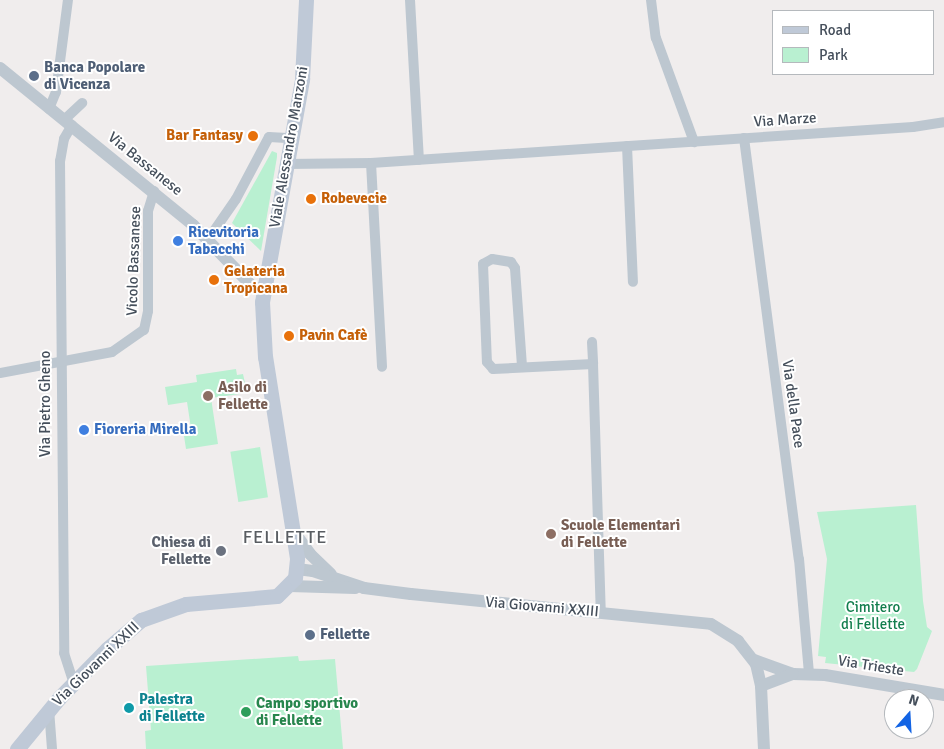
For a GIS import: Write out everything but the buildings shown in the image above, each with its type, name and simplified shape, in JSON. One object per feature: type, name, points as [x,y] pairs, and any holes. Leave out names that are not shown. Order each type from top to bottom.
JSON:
[{"type":"main road","name":"Viale Alessandro Manzoni","points":[[263,292],[291,138],[305,46],[306,0]]},
{"type":"main road","name":"Via Giovanni XXIII","points":[[17,749],[49,709],[125,632],[154,613],[186,604],[277,596],[290,586],[297,569],[265,358],[263,292]]},
{"type":"street","points":[[49,109],[56,92],[68,0]]},
{"type":"street","points":[[410,0],[419,160]]},
{"type":"street","points":[[651,0],[656,38],[694,142]]},
{"type":"street","name":"Via Bassanese","points":[[0,68],[154,191],[209,238],[251,285],[263,292]]},
{"type":"street","points":[[68,122],[82,103]]},
{"type":"street","name":"Via Pietro Gheno","points":[[68,122],[60,161],[64,653],[74,683]]},
{"type":"street","name":"Via Marze","points":[[286,164],[371,163],[419,160],[694,142],[944,122]]},
{"type":"street","points":[[209,238],[236,199],[270,137],[291,138]]},
{"type":"street","name":"Via della Pace","points":[[744,138],[799,559],[809,674]]},
{"type":"street","points":[[627,146],[633,282]]},
{"type":"street","points":[[371,163],[382,367]]},
{"type":"street","name":"Vicolo Bassanese","points":[[61,361],[112,352],[144,330],[148,311],[149,224],[154,191]]},
{"type":"street","points":[[522,366],[514,268],[511,262],[492,259],[483,264],[487,362],[493,369],[522,366],[593,364]]},
{"type":"street","points":[[592,342],[601,612]]},
{"type":"street","points":[[0,373],[61,361]]},
{"type":"street","name":"Via Giovanni XXIII","points":[[292,528],[310,554],[342,580]]},
{"type":"street","name":"Via Giovanni XXIII","points":[[297,569],[342,580],[364,588],[700,621],[721,629],[738,641],[754,660]]},
{"type":"street","points":[[290,586],[364,588]]},
{"type":"street","points":[[754,660],[761,686],[764,749]]},
{"type":"street","name":"Via Trieste","points":[[754,660],[793,674],[809,674],[944,695]]},
{"type":"street","name":"Via Trieste","points":[[761,686],[793,674]]},
{"type":"street","points":[[49,709],[52,749]]},
{"type":"green space","points":[[272,151],[277,153],[277,157],[261,251],[232,223]]},
{"type":"green space","points":[[236,369],[237,375],[243,374],[245,383],[238,384],[240,394],[211,398],[218,444],[186,449],[184,436],[192,435],[187,402],[168,405],[165,387],[197,382],[196,375]]},
{"type":"green space","points":[[260,447],[268,497],[238,502],[230,452]]},
{"type":"green space","name":"Cimitero di Fellette","points":[[916,505],[923,601],[927,627],[932,631],[917,669],[914,672],[825,663],[826,657],[818,656],[827,559],[817,512]]},
{"type":"green space","name":"Campo sportivo di Fellette","points":[[298,656],[299,661],[335,659],[343,749],[146,749],[145,731],[151,730],[146,666]]},
{"type":"place","name":"Banca Popolare di Vicenza","points":[[34,76]]},
{"type":"place","name":"Bar Fantasy","points":[[253,136]]},
{"type":"place","name":"Robevecie","points":[[311,199]]},
{"type":"place","name":"Ricevitoria Tabacchi","points":[[178,241]]},
{"type":"place","name":"Gelateria Tropicana","points":[[214,280]]},
{"type":"place","name":"Pavin Cafè","points":[[289,336]]},
{"type":"place","name":"Asilo di Fellette","points":[[208,396]]},
{"type":"place","name":"Fioreria Mirella","points":[[84,430]]},
{"type":"place","name":"Scuole Elementari di Fellette","points":[[551,534]]},
{"type":"place","name":"Chiesa di Fellette","points":[[221,551]]},
{"type":"place","name":"Fellette","points":[[310,635]]},
{"type":"place","name":"Palestra di Fellette","points":[[129,708]]},
{"type":"place","name":"Campo sportivo di Fellette","points":[[246,712]]},
{"type":"district","name":"FELLETTE","points":[[285,537]]}]
